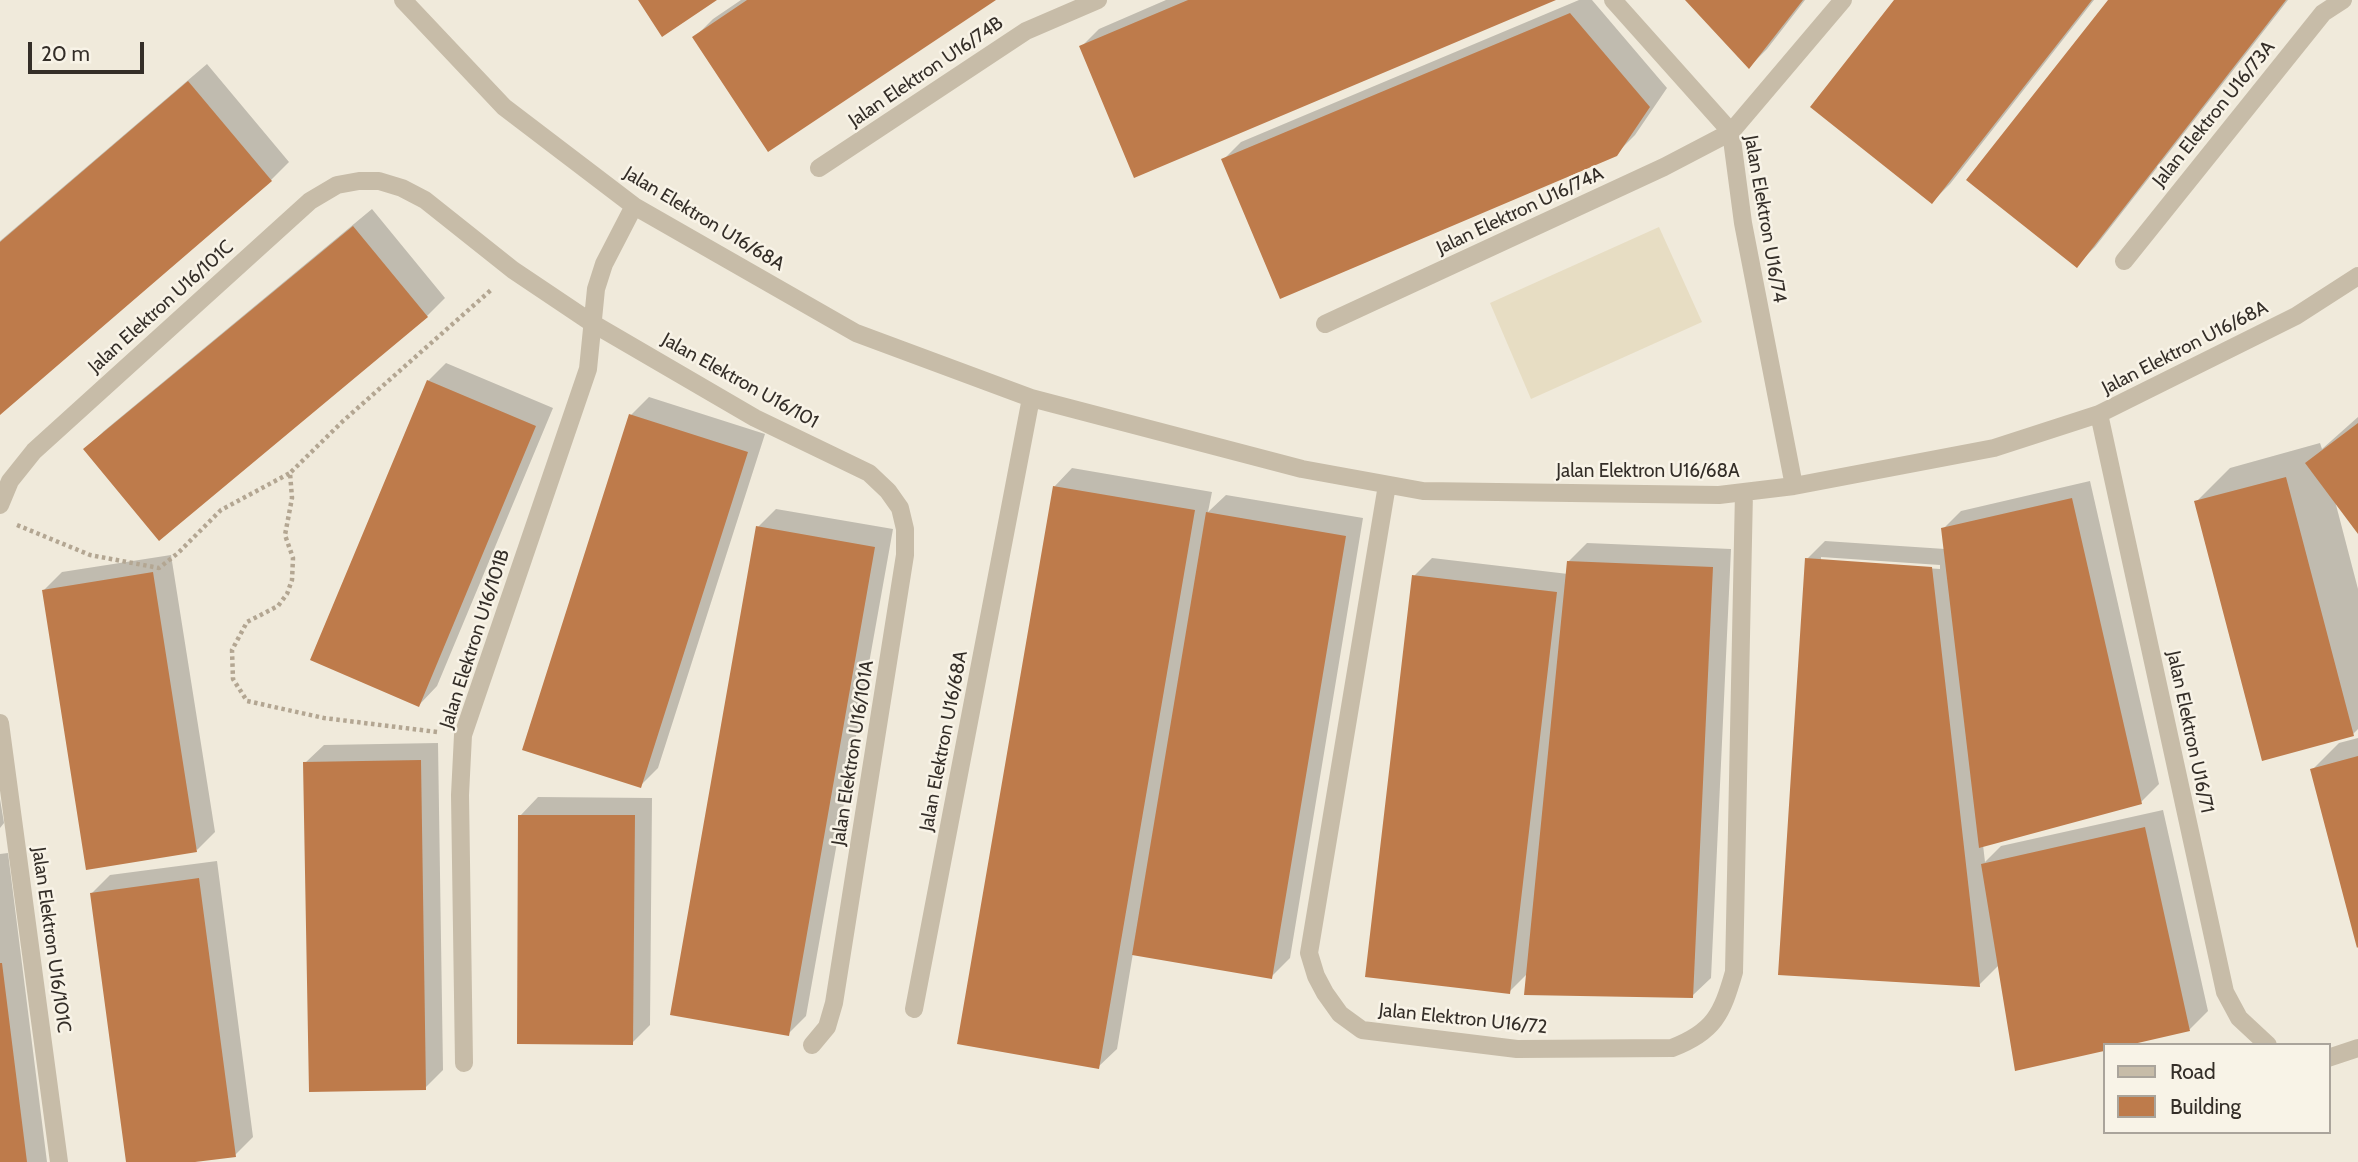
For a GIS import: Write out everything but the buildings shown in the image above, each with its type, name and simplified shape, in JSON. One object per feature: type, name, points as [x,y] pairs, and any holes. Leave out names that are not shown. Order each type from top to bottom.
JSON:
[{"type":"street","name":"Jalan Elektron U16/68A","points":[[403,0],[504,107],[634,206],[856,333],[1031,398],[1302,469],[1423,491],[1719,495],[1794,486],[1994,448],[2099,414],[2296,316],[2358,276]]},
{"type":"street","name":"Jalan Elektron U16/74B","points":[[819,168],[1026,31],[1098,0]]},
{"type":"street","name":"Jalan Elektron U16/74","points":[[1613,0],[1731,132],[1745,236],[1794,486]]},
{"type":"street","points":[[1731,132],[1843,0]]},
{"type":"street","name":"Jalan Elektron U16/73A","points":[[2124,261],[2323,13],[2343,0]]},
{"type":"street","name":"Jalan Elektron U16/74A","points":[[1325,324],[1651,173],[1731,132]]},
{"type":"street","name":"Jalan Elektron U16/101","points":[[379,181],[402,188],[425,200],[513,270],[592,323],[755,418],[869,473]]},
{"type":"street","name":"Jalan Elektron U16/101C","points":[[0,505],[10,481],[34,451],[310,201],[337,185],[379,181]]},
{"type":"street","points":[[592,323],[596,289],[604,264],[634,206]]},
{"type":"street","name":"Jalan Elektron U16/101B","points":[[464,1063],[460,795],[463,735],[588,369],[592,323]]},
{"type":"street","name":"Jalan Elektron U16/68A","points":[[914,1009],[1031,398]]},
{"type":"street","name":"Jalan Elektron U16/71","points":[[2099,414],[2225,992],[2239,1018],[2266,1043]]},
{"type":"street","name":"Jalan Elektron U16/101A","points":[[812,1045],[827,1027],[834,1003],[905,555],[905,529],[900,508],[888,491],[869,473]]},
{"type":"street","name":"Jalan Elektron U16/72","points":[[1387,485],[1309,953],[1325,993],[1340,1014],[1362,1030],[1517,1049],[1672,1048],[1693,1040],[1711,1025],[1726,1000],[1734,972],[1744,492]]},
{"type":"street","name":"Jalan Elektron U16/101C","points":[[0,723],[60,1162]]},
{"type":"street","points":[[2330,1057],[2358,1048]]},
{"type":"path","points":[[11,523],[90,555],[159,568],[221,510],[290,473],[343,421],[513,270]]},
{"type":"path","points":[[290,473],[292,498],[285,536],[293,558],[288,594],[278,606],[247,622],[232,650],[233,679],[247,701],[324,718],[463,735]]},
{"type":"shaded area","points":[[1659,227],[1702,322],[1531,399],[1490,303]]}]
